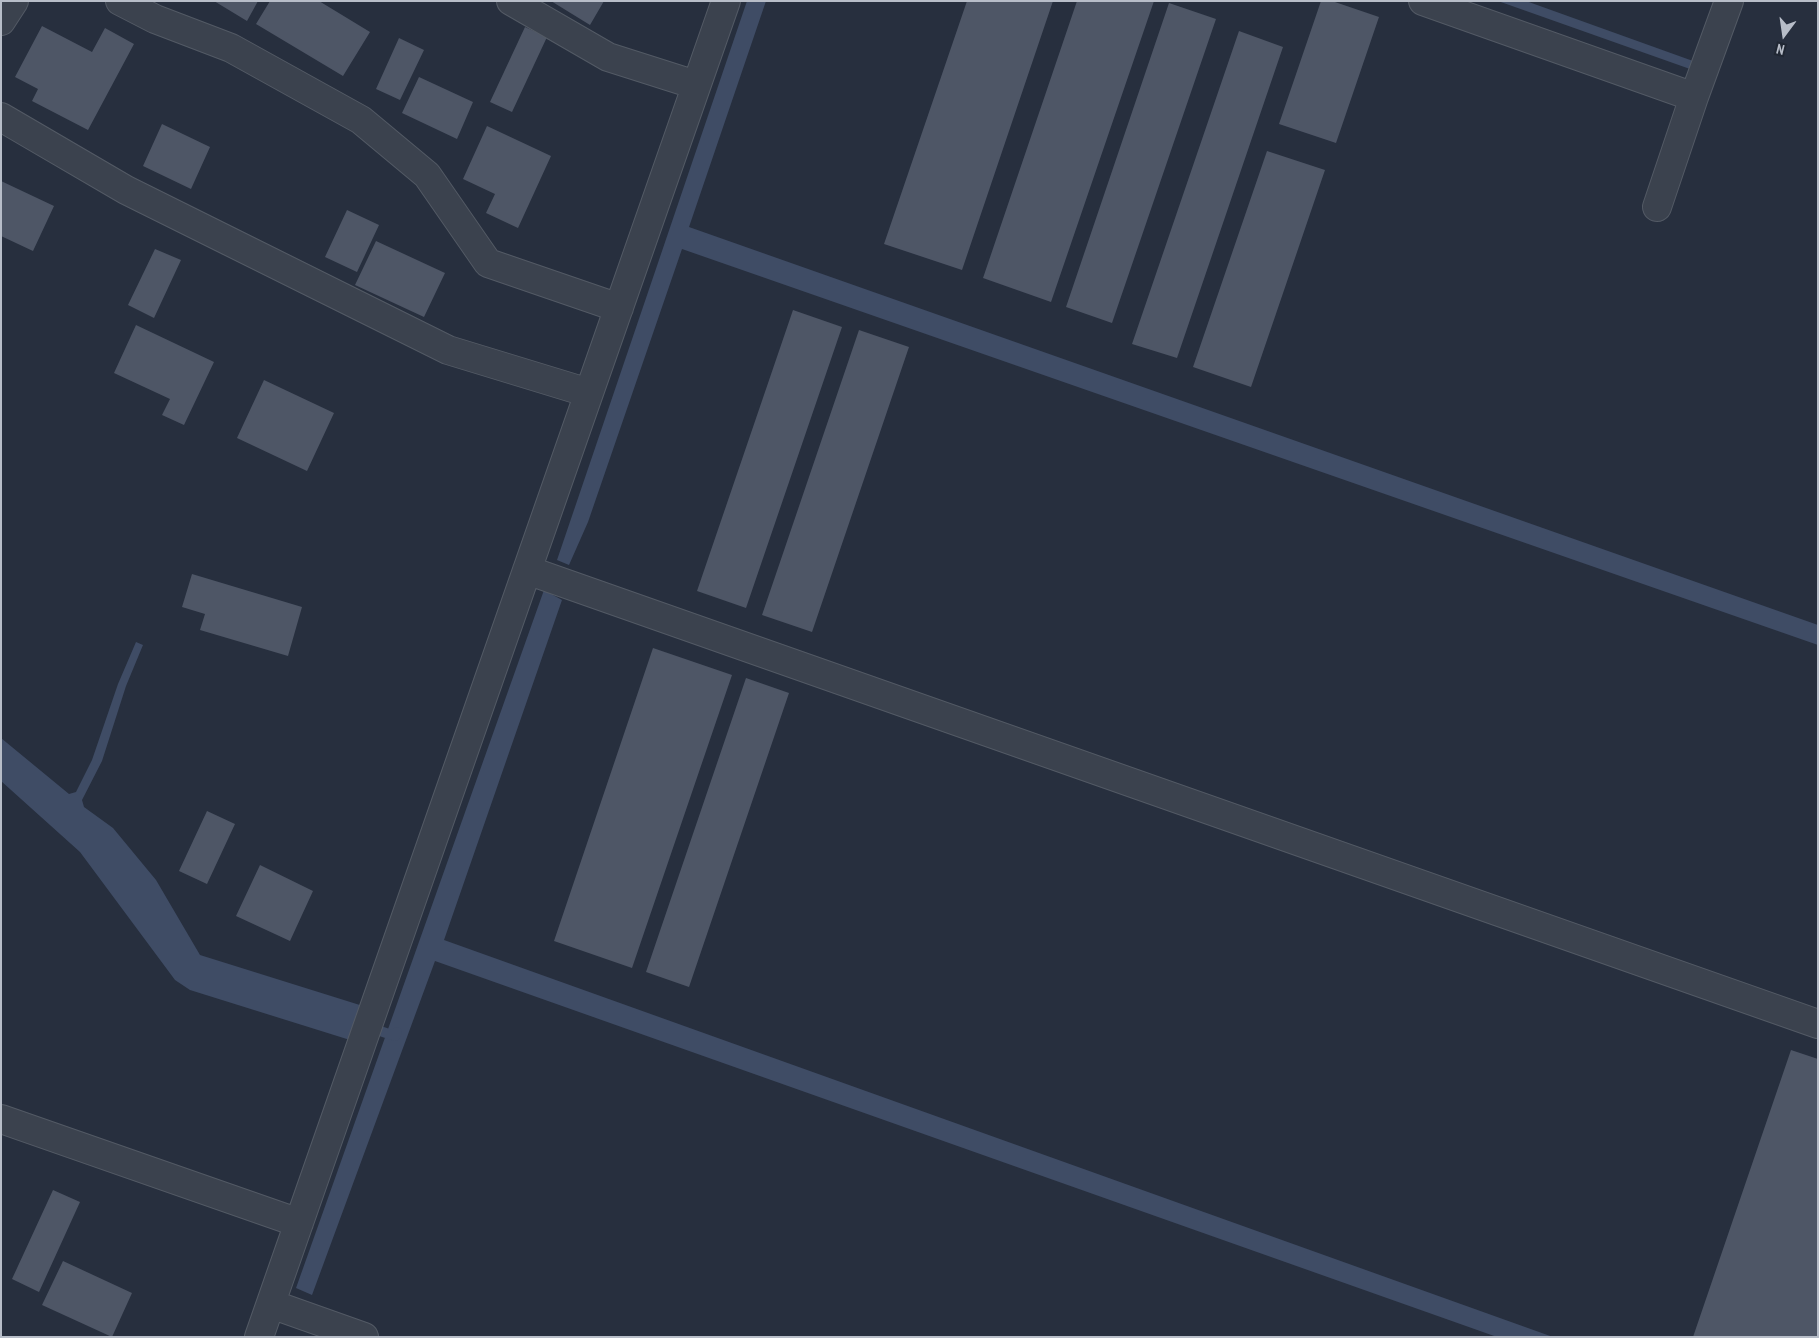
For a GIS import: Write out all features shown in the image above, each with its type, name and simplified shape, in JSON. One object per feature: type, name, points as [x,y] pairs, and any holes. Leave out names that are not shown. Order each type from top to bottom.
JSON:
[{"type":"street","points":[[1,21],[14,1]]},
{"type":"street","points":[[120,1],[155,19],[231,48],[361,120],[427,176],[488,263],[619,308]]},
{"type":"street","points":[[511,1],[608,57],[696,85]]},
{"type":"street","points":[[259,1337],[726,1]]},
{"type":"street","points":[[1423,1],[1694,96]]},
{"type":"street","points":[[1657,207],[1694,96],[1729,1]]},
{"type":"street","points":[[1,117],[126,190],[448,350],[589,393]]},
{"type":"street","points":[[526,570],[1818,1024]]},
{"type":"street","points":[[1,1119],[299,1223]]},
{"type":"street","points":[[271,1304],[364,1337]]},
{"type":"water","points":[[747,1],[766,1],[689,227],[1818,625],[1818,645],[682,249],[588,522],[569,565],[557,560]]},
{"type":"water","points":[[1498,1],[1526,1],[1693,61],[1690,69]]},
{"type":"water","points":[[544,590],[562,600],[444,940],[1553,1337],[1497,1337],[435,961],[312,1295],[296,1288]]},
{"type":"water","points":[[136,642],[143,645],[126,686],[102,761],[82,800],[84,807],[113,828],[156,880],[200,955],[363,1006],[350,1040],[190,990],[175,980],[80,852],[1,781],[1,738],[69,794],[76,792],[92,760],[118,684]]},
{"type":"building","points":[[214,1],[258,1],[247,21]]},
{"type":"building","points":[[270,1],[319,1],[370,32],[343,76],[256,24]]},
{"type":"building","points":[[551,1],[604,1],[590,25]]},
{"type":"building","points":[[967,1],[1053,1],[962,270],[884,244]]},
{"type":"building","points":[[1077,1],[1154,1],[1051,302],[983,278]]},
{"type":"building","points":[[1321,1],[1332,1],[1379,17],[1336,143],[1279,124]]},
{"type":"building","points":[[1169,3],[1216,19],[1112,323],[1066,307]]},
{"type":"building","points":[[42,26],[92,52],[105,28],[134,44],[88,130],[32,101],[38,89],[15,77]]},
{"type":"building","points":[[525,27],[547,37],[512,112],[490,102]]},
{"type":"building","points":[[1239,31],[1283,47],[1177,358],[1132,344]]},
{"type":"building","points":[[399,38],[424,50],[400,100],[376,89]]},
{"type":"building","points":[[419,77],[473,102],[457,139],[402,113]]},
{"type":"building","points":[[162,124],[210,147],[191,189],[143,166]]},
{"type":"building","points":[[487,126],[551,156],[518,228],[486,213],[495,194],[463,179]]},
{"type":"building","points":[[1267,151],[1325,170],[1251,387],[1193,367]]},
{"type":"building","points":[[1,181],[54,206],[33,251],[1,236]]},
{"type":"building","points":[[347,210],[379,225],[357,272],[325,257]]},
{"type":"building","points":[[376,241],[445,273],[424,317],[355,285]]},
{"type":"building","points":[[155,249],[181,260],[154,318],[128,305]]},
{"type":"building","points":[[793,310],[842,327],[746,608],[697,591]]},
{"type":"building","points":[[136,325],[214,362],[184,425],[162,415],[170,399],[114,373]]},
{"type":"building","points":[[859,330],[909,347],[812,632],[762,615]]},
{"type":"building","points":[[264,380],[334,413],[307,471],[237,438]]},
{"type":"building","points":[[192,574],[302,607],[288,656],[200,630],[205,614],[182,607]]},
{"type":"building","points":[[653,648],[732,675],[632,968],[554,941]]},
{"type":"building","points":[[746,678],[789,693],[689,987],[646,972]]},
{"type":"building","points":[[207,811],[235,824],[207,884],[179,871]]},
{"type":"building","points":[[260,865],[313,891],[290,941],[236,916]]},
{"type":"building","points":[[1791,1050],[1818,1059],[1818,1337],[1693,1337]]},
{"type":"building","points":[[53,1190],[80,1202],[39,1292],[12,1279]]},
{"type":"building","points":[[63,1261],[132,1293],[112,1337],[42,1305]]},
{"type":"waterway","points":[[368,1027],[395,1036],[397,1032]]}]
